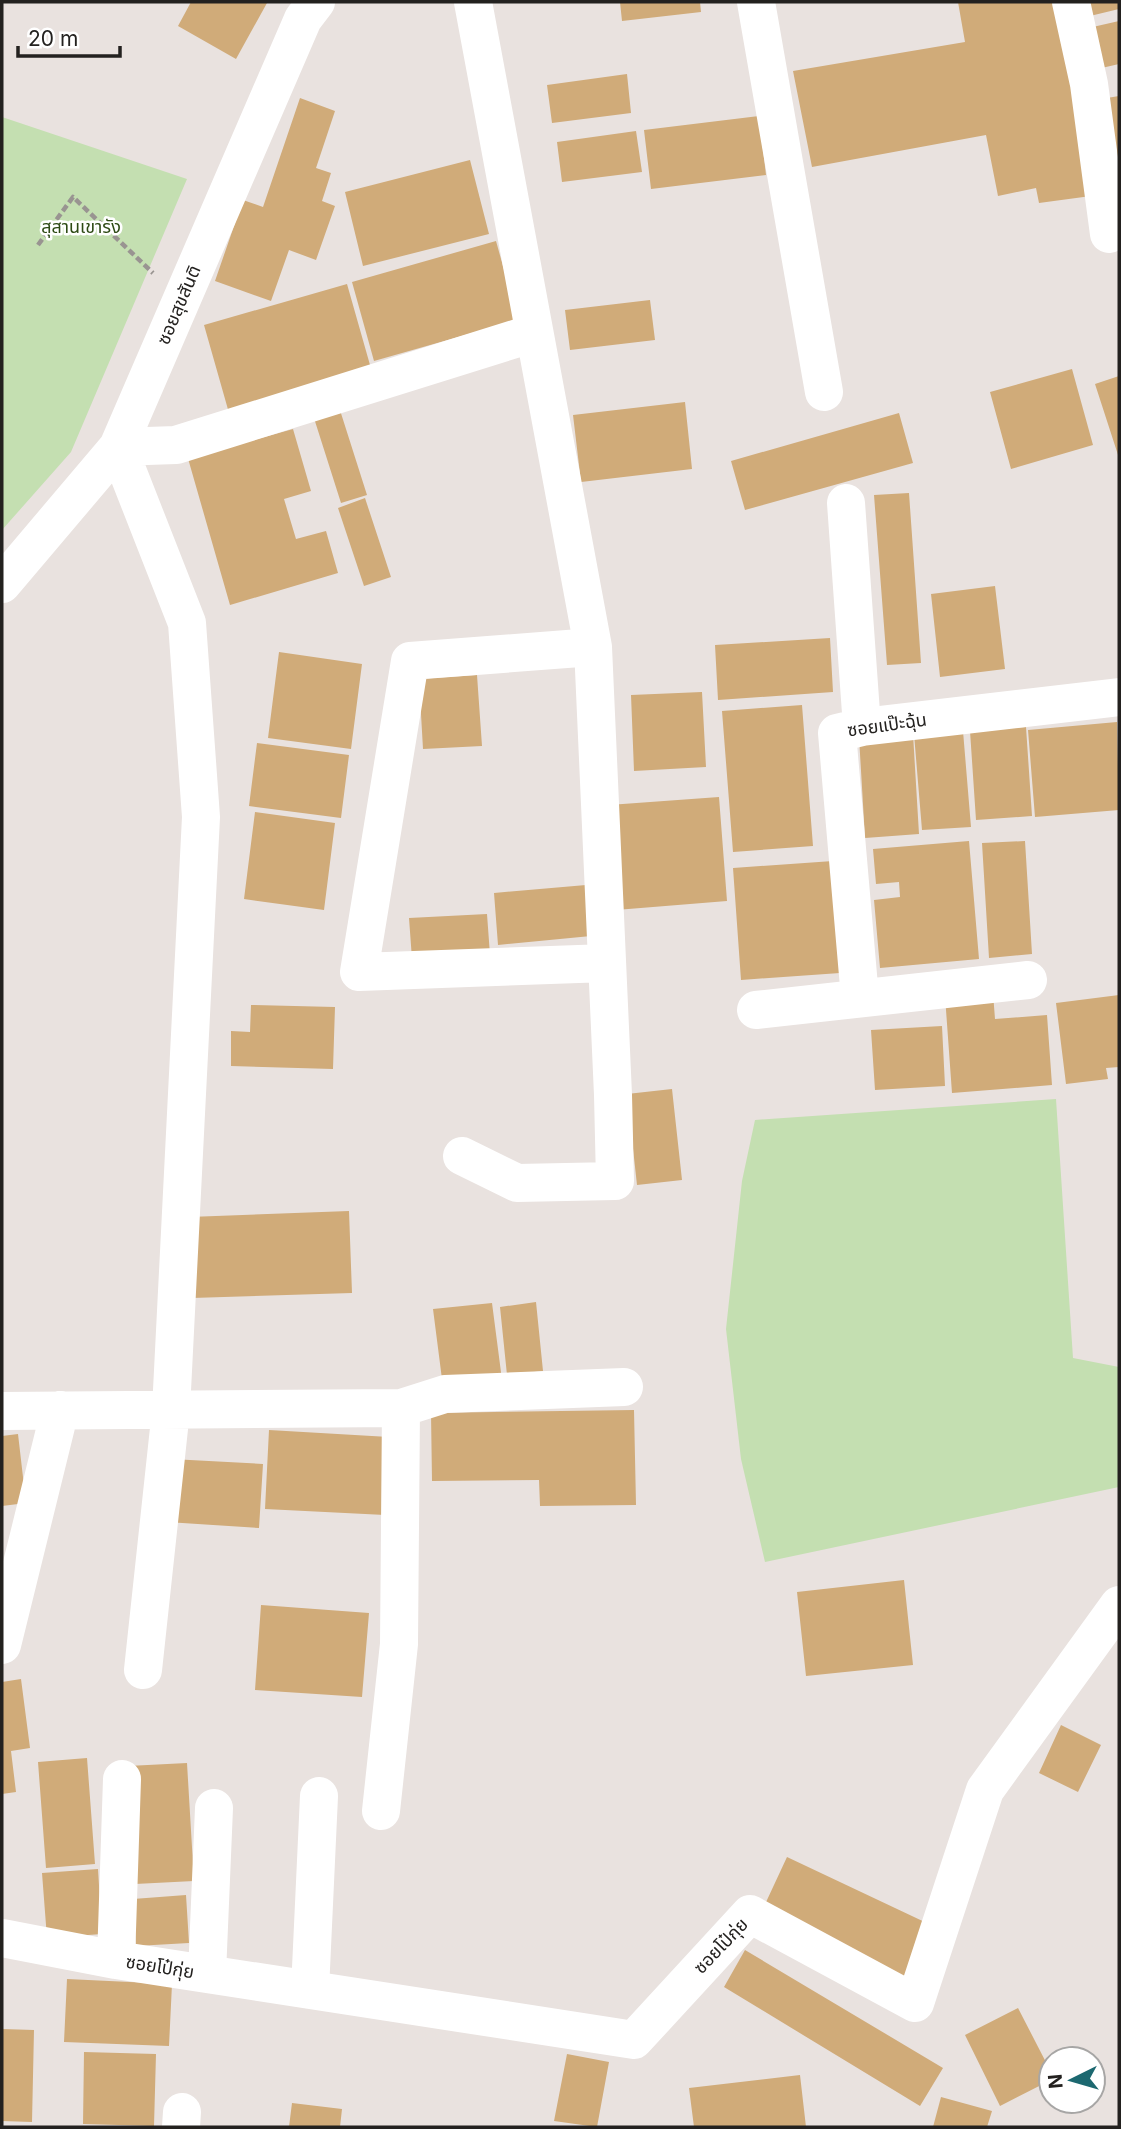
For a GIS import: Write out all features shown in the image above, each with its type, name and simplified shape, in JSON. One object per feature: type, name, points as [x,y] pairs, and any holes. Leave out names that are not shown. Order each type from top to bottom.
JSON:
[{"type":"street","name":"ซอยสุขสันติ","points":[[2,584],[118,447],[303,19],[316,2]]},
{"type":"street","points":[[462,1156],[517,1183],[615,1181],[593,646],[473,2]]},
{"type":"street","points":[[756,2],[824,392]]},
{"type":"street","points":[[1071,2],[1104,81],[1109,234]]},
{"type":"street","points":[[143,1671],[171,1410],[201,817],[187,623],[118,447],[176,445],[534,333]]},
{"type":"street","points":[[846,503],[862,726]]},
{"type":"street","points":[[593,646],[410,661],[359,972],[607,963]]},
{"type":"street","name":"ซอยแป๊ะฉุ้น","points":[[860,998],[837,733],[862,726],[1119,697]]},
{"type":"street","points":[[756,1010],[1028,980]]},
{"type":"street","points":[[2,1411],[401,1408],[445,1394],[624,1387]]},
{"type":"street","points":[[381,1811],[398,1644],[401,1408]]},
{"type":"street","points":[[2,1645],[60,1410]]},
{"type":"street","name":"ซอยโป๋กุ่ย","points":[[2,1938],[101,1957],[634,2040],[750,1914],[915,2003],[985,1790],[1119,1605]]},
{"type":"street","points":[[101,1957],[122,1779]]},
{"type":"street","points":[[310,1990],[319,1796]]},
{"type":"street","points":[[207,1974],[214,1808]]},
{"type":"path","points":[[38,245],[73,197],[181,301]]},
{"type":"green space","name":"สุสานเขารัง","points":[[2,117],[187,179],[71,452],[2,530]]},
{"type":"green space","points":[[1056,1099],[1073,1358],[1119,1367],[1119,1487],[765,1562],[741,1459],[726,1329],[742,1181],[755,1120]]},
{"type":"building","points":[[191,2],[267,3],[236,59],[178,26]]},
{"type":"building","points":[[620,2],[700,2],[701,12],[622,21]]},
{"type":"building","points":[[958,2],[1059,2],[1091,196],[1039,203],[1036,188],[998,196],[986,135],[812,167],[793,71],[965,42]]},
{"type":"building","points":[[1087,2],[1119,2],[1119,9],[1090,16]]},
{"type":"building","points":[[1119,21],[1119,64],[1093,70],[1084,29]]},
{"type":"building","points":[[627,74],[631,113],[552,123],[547,85]]},
{"type":"building","points":[[1119,96],[1119,159],[1118,159],[1107,98]]},
{"type":"building","points":[[300,98],[335,111],[316,168],[331,173],[322,201],[335,206],[316,260],[289,250],[271,301],[215,281],[243,200],[263,207]]},
{"type":"building","points":[[759,116],[766,175],[651,189],[644,130]]},
{"type":"building","points":[[636,131],[642,172],[562,182],[557,142]]},
{"type":"building","points":[[470,160],[489,234],[363,266],[345,192]]},
{"type":"building","points":[[496,241],[518,320],[374,361],[352,282]]},
{"type":"building","points":[[347,284],[372,372],[229,413],[204,325]]},
{"type":"building","points":[[650,300],[655,340],[570,350],[565,310]]},
{"type":"building","points":[[1072,369],[1093,445],[1011,469],[990,392]]},
{"type":"building","points":[[1119,376],[1119,458],[1095,384]]},
{"type":"building","points":[[685,402],[692,469],[581,482],[573,415]]},
{"type":"building","points":[[339,407],[367,495],[341,503],[313,415]]},
{"type":"building","points":[[899,413],[913,463],[745,510],[731,461]]},
{"type":"building","points":[[293,429],[311,491],[284,499],[296,539],[326,531],[338,573],[230,605],[185,448],[243,443]]},
{"type":"building","points":[[909,493],[921,663],[887,665],[874,495]]},
{"type":"building","points":[[365,498],[391,577],[364,586],[338,508]]},
{"type":"building","points":[[995,586],[1005,669],[940,677],[931,594]]},
{"type":"building","points":[[830,638],[833,692],[718,700],[715,645]]},
{"type":"building","points":[[279,652],[362,664],[351,749],[268,738]]},
{"type":"building","points":[[477,675],[482,746],[423,749],[419,679]]},
{"type":"building","points":[[702,692],[706,767],[634,771],[631,695]]},
{"type":"building","points":[[802,705],[813,846],[733,852],[722,711]]},
{"type":"building","points":[[1117,722],[1119,810],[1035,817],[1028,730]]},
{"type":"building","points":[[1026,727],[1032,816],[976,820],[970,731]]},
{"type":"building","points":[[963,731],[971,827],[922,830],[914,734]]},
{"type":"building","points":[[913,734],[919,834],[865,838],[859,737]]},
{"type":"building","points":[[257,743],[349,755],[341,818],[249,806]]},
{"type":"building","points":[[719,797],[727,901],[616,910],[609,805]]},
{"type":"building","points":[[255,812],[335,823],[324,910],[244,899]]},
{"type":"building","points":[[969,841],[979,959],[880,968],[874,900],[900,897],[899,882],[876,884],[873,849]]},
{"type":"building","points":[[1025,841],[1032,954],[989,958],[982,843]]},
{"type":"building","points":[[833,861],[840,973],[741,980],[733,868]]},
{"type":"building","points":[[586,885],[591,936],[498,945],[494,893]]},
{"type":"building","points":[[487,914],[490,955],[412,959],[409,918]]},
{"type":"building","points":[[993,993],[995,1019],[1047,1015],[1052,1085],[952,1093],[945,996]]},
{"type":"building","points":[[1119,995],[1119,1067],[1106,1068],[1108,1079],[1066,1084],[1056,1003]]},
{"type":"building","points":[[251,1005],[335,1007],[333,1069],[231,1066],[231,1031],[250,1032]]},
{"type":"building","points":[[942,1026],[945,1086],[875,1090],[871,1030]]},
{"type":"building","points":[[672,1089],[682,1180],[637,1185],[627,1094]]},
{"type":"building","points":[[349,1211],[352,1293],[192,1298],[189,1217]]},
{"type":"building","points":[[536,1302],[543,1371],[507,1375],[500,1307]]},
{"type":"building","points":[[492,1303],[502,1380],[443,1387],[433,1309]]},
{"type":"building","points":[[634,1410],[636,1505],[540,1506],[539,1480],[432,1481],[431,1413]]},
{"type":"building","points":[[269,1430],[389,1437],[385,1515],[265,1509]]},
{"type":"building","points":[[18,1434],[26,1503],[2,1506],[2,1436]]},
{"type":"building","points":[[171,1459],[263,1464],[259,1528],[167,1522]]},
{"type":"building","points":[[904,1580],[913,1665],[806,1676],[797,1592]]},
{"type":"building","points":[[261,1605],[369,1613],[362,1697],[255,1690]]},
{"type":"building","points":[[21,1679],[30,1748],[11,1751],[16,1792],[2,1794],[2,1682]]},
{"type":"building","points":[[1061,1725],[1101,1745],[1078,1792],[1039,1773]]},
{"type":"building","points":[[87,1758],[95,1864],[46,1868],[38,1762]]},
{"type":"building","points":[[187,1763],[194,1881],[135,1884],[128,1766]]},
{"type":"building","points":[[787,1857],[931,1925],[906,1981],[761,1913]]},
{"type":"building","points":[[98,1869],[102,1934],[47,1938],[42,1873]]},
{"type":"building","points":[[186,1895],[189,1943],[136,1946],[133,1899]]},
{"type":"building","points":[[745,1950],[943,2068],[920,2106],[724,1987]]},
{"type":"building","points":[[67,1979],[172,1984],[169,2046],[64,2042]]},
{"type":"building","points":[[1018,2008],[1037,2045],[1037,2087],[1000,2106],[965,2035]]},
{"type":"building","points":[[2,2029],[34,2030],[32,2122],[2,2121]]},
{"type":"building","points":[[84,2052],[156,2054],[154,2126],[83,2124]]},
{"type":"building","points":[[567,2054],[609,2062],[597,2127],[554,2121]]},
{"type":"building","points":[[800,2075],[806,2127],[694,2127],[689,2088]]},
{"type":"building","points":[[941,2097],[992,2111],[987,2127],[933,2127]]},
{"type":"building","points":[[292,2103],[342,2109],[340,2127],[289,2127]]}]
